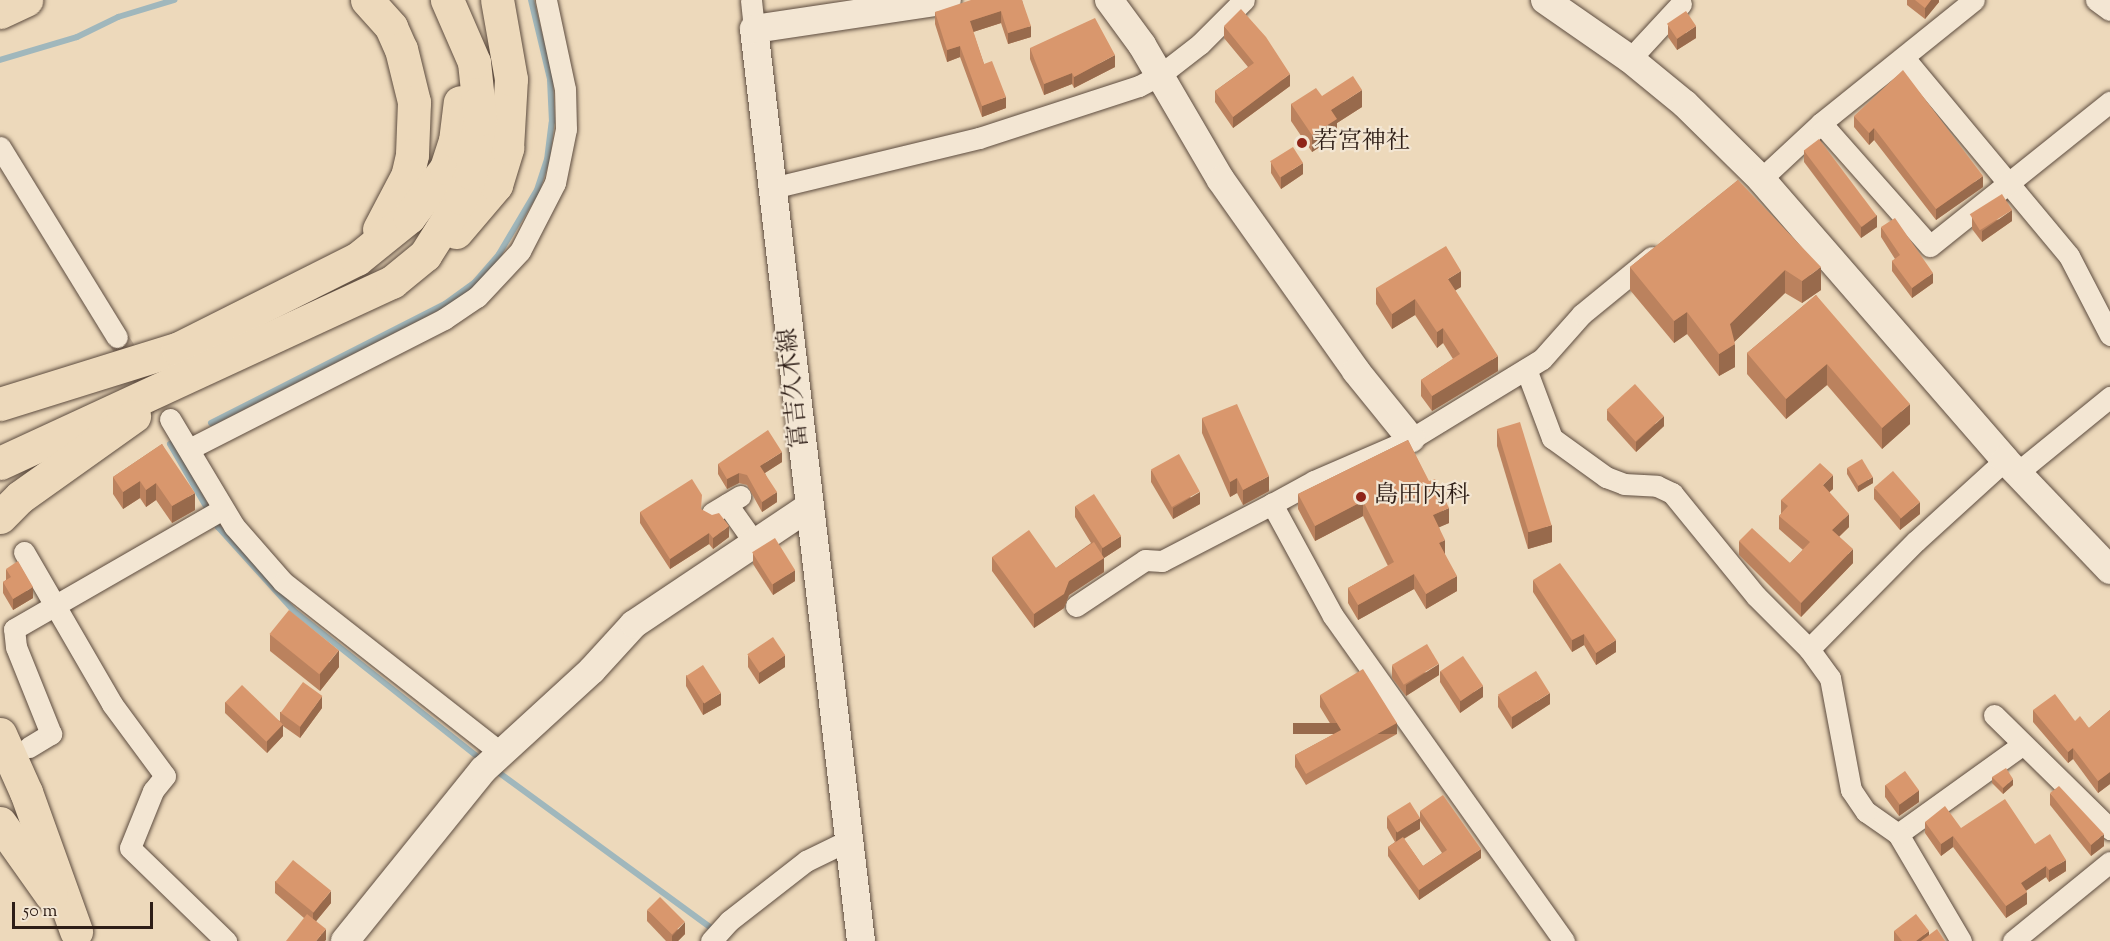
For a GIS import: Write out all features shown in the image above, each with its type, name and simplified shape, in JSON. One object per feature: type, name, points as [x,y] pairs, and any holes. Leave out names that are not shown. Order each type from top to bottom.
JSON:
[{"type":"highway","points":[[0,12],[26,0]]},
{"type":"highway","points":[[357,259],[398,197],[412,155],[414,128],[410,73],[391,27],[367,0]]},
{"type":"highway","points":[[0,463],[189,360],[357,259],[409,217],[446,168],[460,117],[456,76],[449,47],[424,0]]},
{"type":"highway","points":[[425,255],[461,198],[471,174],[480,119],[474,62],[447,0]]},
{"type":"highway","points":[[0,438],[189,360],[392,282],[473,217],[496,185],[507,148],[511,79],[497,0]]},
{"type":"highway","points":[[0,404],[189,360]]},
{"type":"highway","points":[[0,517],[189,360]]},
{"type":"highway","points":[[14,741],[26,792],[74,938]]},
{"type":"highway","points":[[0,823],[74,938]]},
{"type":"highway","points":[[0,860],[74,938]]},
{"type":"street","points":[[189,449],[444,319],[477,297],[520,251],[555,183],[566,129],[565,89],[546,0]]},
{"type":"street","points":[[751,0],[754,29],[947,0]]},
{"type":"street","points":[[1109,0],[1160,75],[1221,180],[1356,370],[1411,440]]},
{"type":"street","points":[[772,188],[979,138],[1139,86],[1160,75],[1200,44],[1244,0]]},
{"type":"street","points":[[1545,0],[1630,59],[1685,104],[2011,466],[2110,570]]},
{"type":"street","points":[[1750,178],[1905,59],[1974,0]]},
{"type":"street","points":[[2096,0],[2110,10]]},
{"type":"street","points":[[1630,59],[1681,3]]},
{"type":"street","name":"富吉久木線","points":[[754,29],[808,507],[861,941]]},
{"type":"street","points":[[1905,59],[2068,256],[2110,335]]},
{"type":"street","points":[[1821,123],[1930,246],[2110,102]]},
{"type":"street","points":[[0,147],[117,337]]},
{"type":"street","points":[[1076,606],[1145,560],[1162,561],[1314,481],[1411,440],[1542,359],[1582,314],[1666,246]]},
{"type":"street","points":[[1526,369],[1552,438],[1606,477],[1672,493],[1756,596],[1809,649],[1830,678],[1851,790],[1866,812],[1898,834],[1961,941]]},
{"type":"street","points":[[1809,649],[1916,541],[2011,466],[2110,397]]},
{"type":"street","points":[[170,419],[189,449],[214,515],[282,582],[492,760]]},
{"type":"street","points":[[726,504],[754,542]]},
{"type":"street","points":[[1272,504],[1333,616],[1564,941]]},
{"type":"street","points":[[345,941],[492,760],[592,670],[652,609],[808,507]]},
{"type":"street","points":[[14,741],[51,734],[16,647],[15,629],[56,608],[214,515]]},
{"type":"street","points":[[24,552],[112,704],[165,776],[153,791],[130,848],[226,941]]},
{"type":"street","points":[[1994,715],[2022,746],[2110,829]]},
{"type":"street","points":[[1898,834],[2022,746]]},
{"type":"street","points":[[711,941],[729,921],[806,861],[849,840]]},
{"type":"street","points":[[2013,941],[2110,862]]},
{"type":"building","points":[[971,0],[1022,0],[1031,26],[1008,33],[1001,11],[970,21],[984,64],[992,61],[1006,97],[982,106],[960,46],[947,50],[935,12]]},
{"type":"building","points":[[1915,0],[1931,0],[1925,8]]},
{"type":"building","points":[[1241,9],[1266,37],[1290,74],[1233,117],[1215,91],[1254,63],[1224,26]]},
{"type":"building","points":[[1686,11],[1696,26],[1677,39],[1667,24]]},
{"type":"building","points":[[1095,18],[1115,55],[1074,77],[1072,73],[1044,84],[1030,48]]},
{"type":"building","points":[[1903,70],[1983,176],[1936,209],[1874,128],[1869,133],[1854,116]]},
{"type":"building","points":[[1353,76],[1362,90],[1331,110],[1337,119],[1312,135],[1291,104],[1316,88],[1322,96]]},
{"type":"building","points":[[1819,139],[1877,216],[1862,227],[1804,150]]},
{"type":"building","points":[[1293,147],[1303,163],[1280,177],[1270,161]]},
{"type":"building","points":[[1738,180],[1821,267],[1802,281],[1785,270],[1730,324],[1735,344],[1719,354],[1687,312],[1674,321],[1630,267]]},
{"type":"building","points":[[2002,194],[2012,210],[1980,230],[1970,214]]},
{"type":"building","points":[[1895,218],[1933,273],[1912,288],[1892,261],[1900,255],[1881,227]]},
{"type":"building","points":[[1446,246],[1461,271],[1448,279],[1498,356],[1432,396],[1421,380],[1460,354],[1443,328],[1437,332],[1415,299],[1392,314],[1376,288]]},
{"type":"building","points":[[1816,295],[1910,404],[1882,428],[1827,364],[1786,399],[1747,353]]},
{"type":"building","points":[[1635,384],[1664,416],[1636,441],[1607,409]]},
{"type":"building","points":[[1237,404],[1269,476],[1243,490],[1237,478],[1230,482],[1202,418]]},
{"type":"building","points":[[1520,422],[1552,525],[1529,532],[1497,429]]},
{"type":"building","points":[[768,430],[782,452],[760,466],[777,492],[762,502],[747,475],[739,473],[727,479],[718,464]]},
{"type":"building","points":[[1408,440],[1429,481],[1435,479],[1449,508],[1433,515],[1445,540],[1439,543],[1457,576],[1426,594],[1414,574],[1358,605],[1348,588],[1394,562],[1363,501],[1315,526],[1298,494]]},
{"type":"building","points":[[162,444],[195,493],[172,506],[156,483],[146,490],[140,481],[123,492],[113,477]]},
{"type":"building","points":[[1179,454],[1200,492],[1172,507],[1151,470]]},
{"type":"building","points":[[1862,459],[1873,477],[1858,486],[1847,468]]},
{"type":"building","points":[[1820,463],[1833,475],[1823,485],[1849,514],[1832,530],[1853,549],[1801,603],[1739,541],[1752,528],[1790,563],[1810,542],[1779,516],[1788,506],[1781,500]]},
{"type":"building","points":[[1893,471],[1920,502],[1901,518],[1874,487]]},
{"type":"building","points":[[692,479],[702,495],[701,509],[712,515],[719,513],[729,526],[713,538],[709,533],[670,559],[640,512]]},
{"type":"building","points":[[1094,494],[1121,536],[1103,548],[1076,506]]},
{"type":"building","points":[[1029,530],[1056,568],[1094,542],[1104,558],[1069,581],[1064,594],[1034,614],[992,557]]},
{"type":"building","points":[[775,538],[795,570],[772,585],[752,552]]},
{"type":"building","points":[[18,561],[33,587],[13,599],[3,582],[11,577],[6,569]]},
{"type":"building","points":[[1560,563],[1616,640],[1596,653],[1584,634],[1572,640],[1533,580]]},
{"type":"building","points":[[289,610],[339,650],[319,674],[269,634]]},
{"type":"building","points":[[773,637],[785,655],[760,673],[747,654]]},
{"type":"building","points":[[1427,644],[1439,664],[1404,685],[1392,665]]},
{"type":"building","points":[[1463,656],[1483,686],[1461,701],[1441,671]]},
{"type":"building","points":[[703,665],[721,693],[704,704],[686,676]]},
{"type":"building","points":[[1363,669],[1397,723],[1306,774],[1295,755],[1341,730],[1320,695]]},
{"type":"building","points":[[1536,671],[1550,693],[1512,717],[1498,695]]},
{"type":"building","points":[[303,682],[322,696],[300,727],[281,713]]},
{"type":"building","points":[[242,685],[283,725],[266,742],[225,702]]},
{"type":"building","points":[[2055,694],[2075,721],[2080,716],[2089,728],[2110,710],[2110,772],[2098,781],[2073,748],[2068,752],[2033,710]]},
{"type":"building","points":[[2006,768],[2013,779],[2003,788],[1992,777]]},
{"type":"building","points":[[1905,771],[1919,790],[1900,805],[1886,785]]},
{"type":"building","points":[[2059,786],[2104,834],[2091,845],[2050,793]]},
{"type":"building","points":[[1443,795],[1481,849],[1419,890],[1388,847],[1403,837],[1423,866],[1447,850],[1420,811]]},
{"type":"building","points":[[2005,799],[2035,844],[2050,834],[2066,860],[2049,870],[2046,866],[2021,883],[2027,892],[2006,906],[1953,836],[1941,844],[1925,822],[1945,806],[1961,828]]},
{"type":"building","points":[[1410,802],[1420,818],[1397,832],[1387,816]]},
{"type":"building","points":[[293,860],[331,891],[313,913],[275,882]]},
{"type":"building","points":[[660,897],[685,922],[672,934],[647,910]]},
{"type":"building","points":[[307,914],[326,929],[316,941],[286,941]]},
{"type":"building","points":[[1916,914],[1929,931],[1916,941],[1902,941],[1894,931]]},
{"type":"building","points":[[1937,929],[1945,941],[1921,941]]},
{"type":"waterway","points":[[0,60],[77,37],[118,17],[174,0]]},
{"type":"waterway","points":[[211,423],[445,304],[475,282],[499,254],[537,190],[547,160],[552,122],[550,79],[531,0]]},
{"type":"waterway","points":[[174,442],[170,444],[218,527],[293,610],[483,761]]},
{"type":"waterway","points":[[494,769],[714,930]]},
{"type":"tunnel","points":[[117,337],[170,419]]},
{"type":"place","name":"若宮神社","points":[[1302,143]]},
{"type":"place","name":"島田内科","points":[[1361,497]]}]
